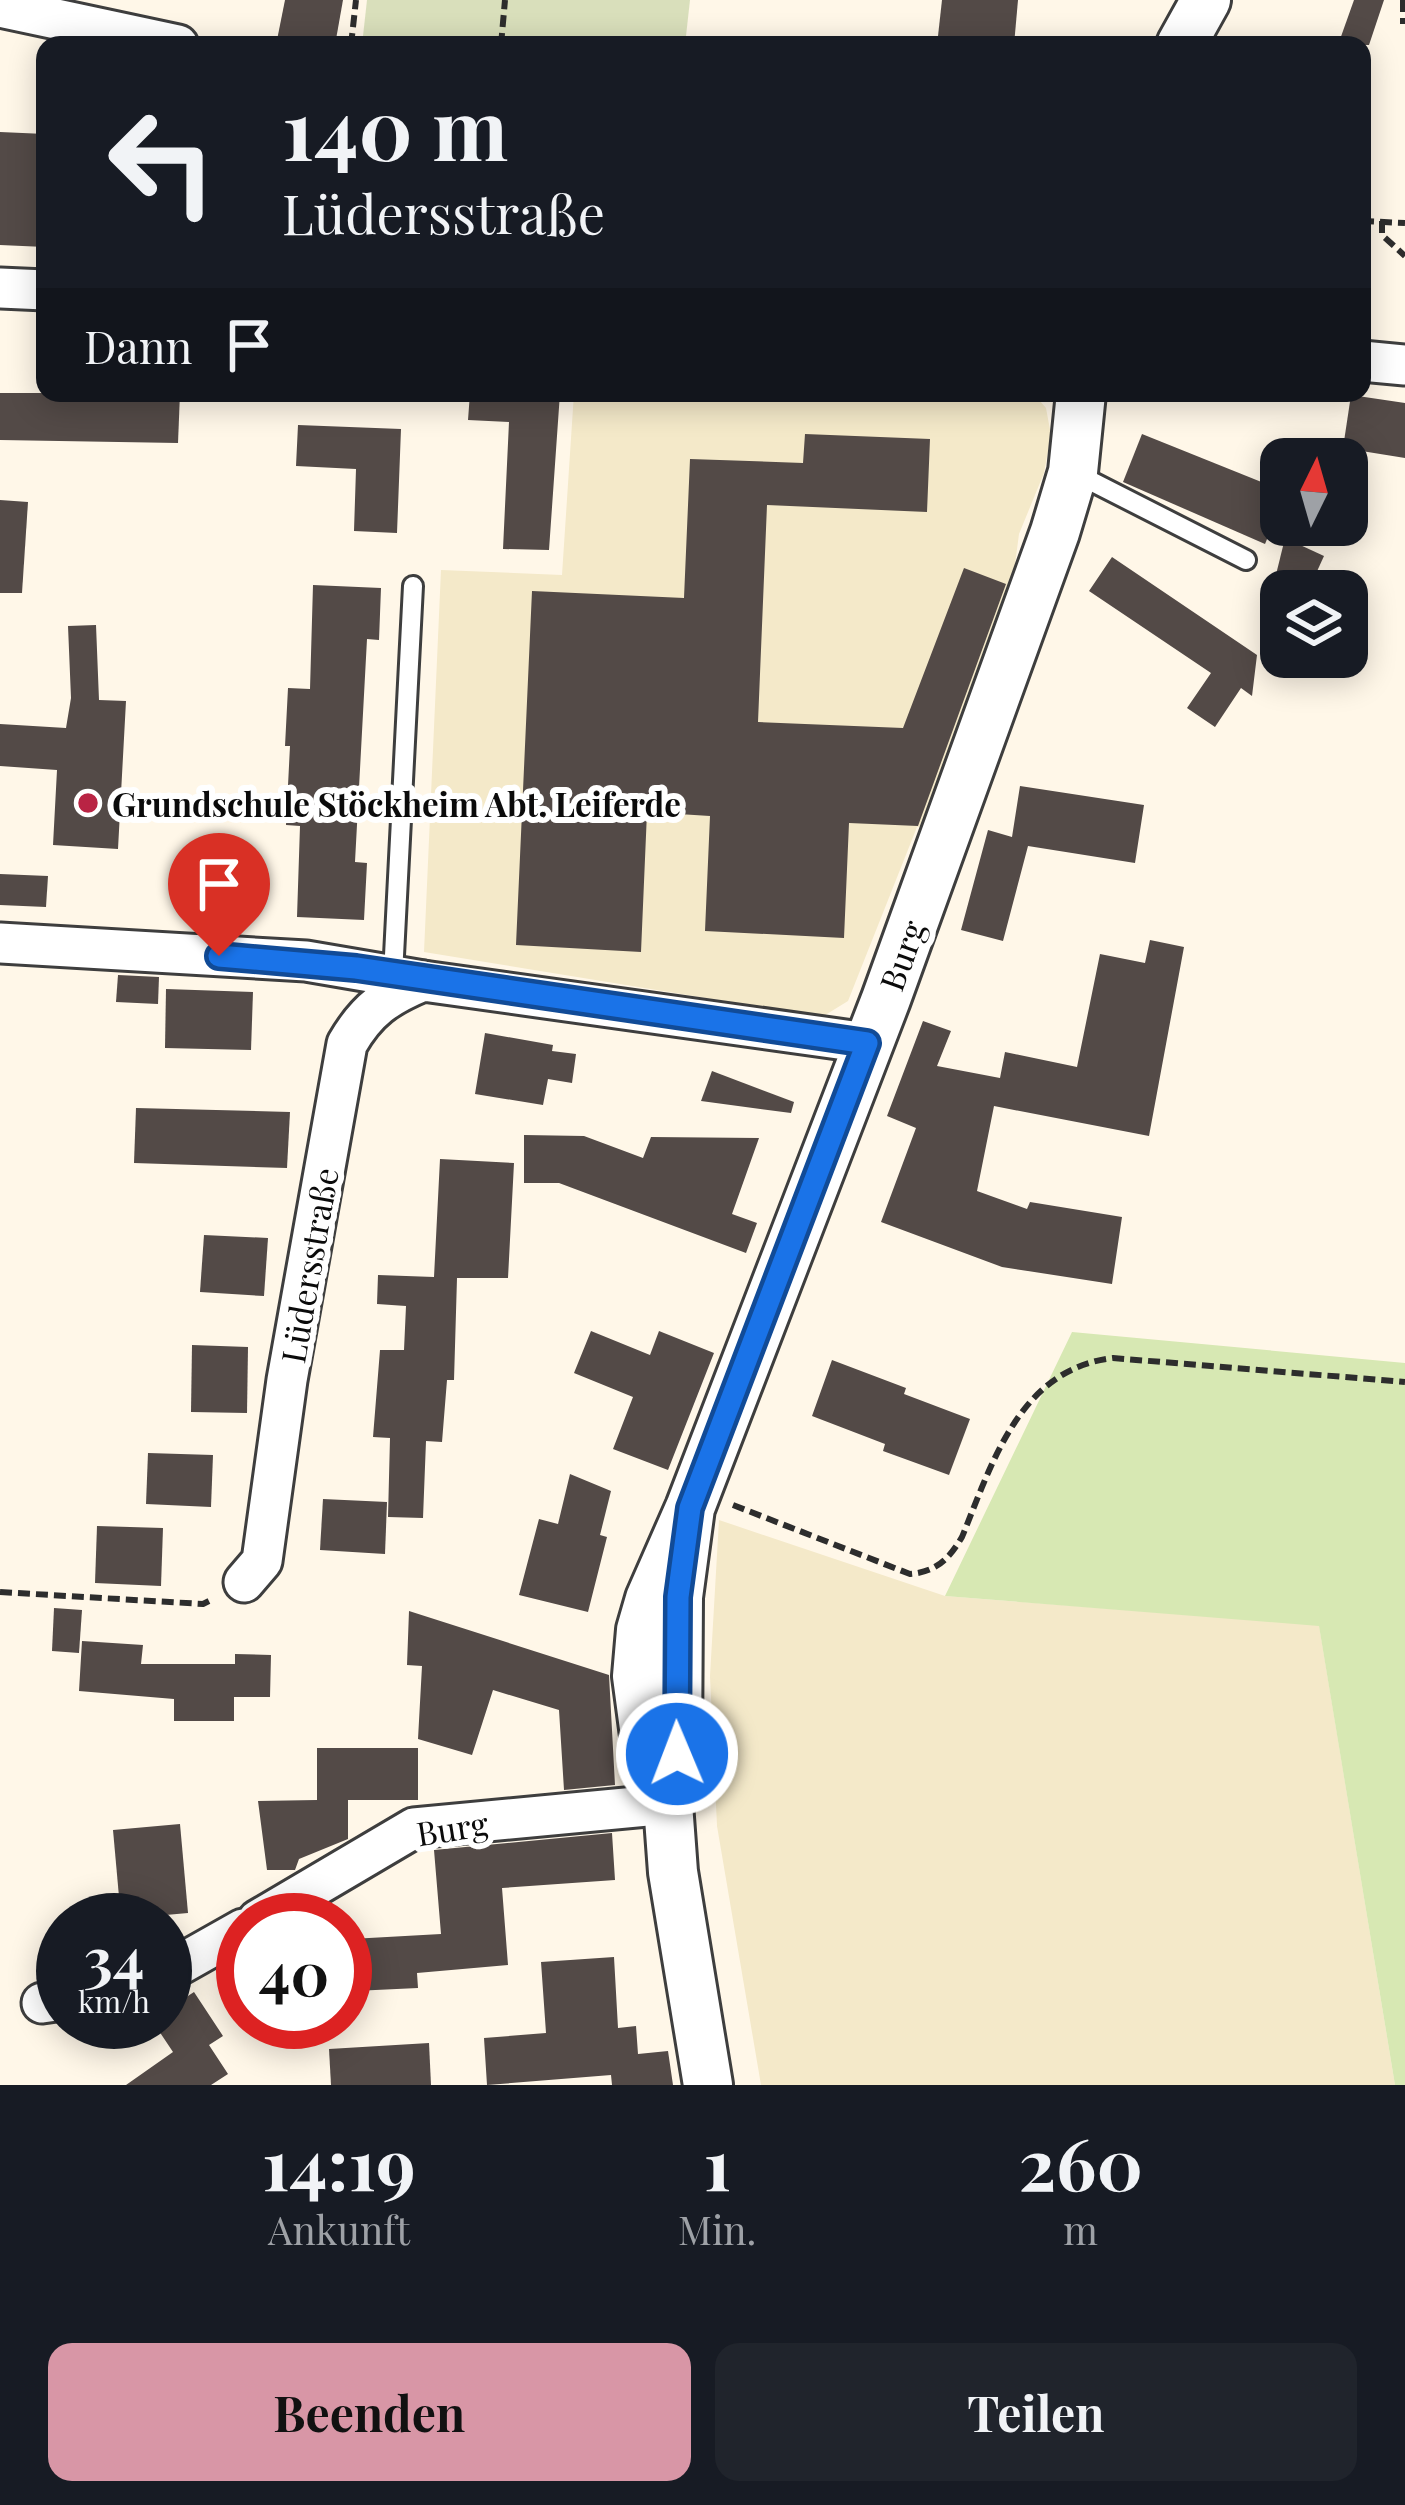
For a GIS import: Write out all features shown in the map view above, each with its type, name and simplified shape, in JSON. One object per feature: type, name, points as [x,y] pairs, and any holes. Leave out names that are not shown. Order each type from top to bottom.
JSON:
[{"type":"street","points":[[1186,36],[1206,0]]},
{"type":"street","points":[[0,7],[136,36]]},
{"type":"street","points":[[0,289],[36,290]]},
{"type":"street","points":[[1371,362],[1405,365]]},
{"type":"street","name":"Burg","points":[[708,2085],[673,1872],[668,1804],[648,1758],[637,1676],[650,1599],[693,1500],[867,1043],[1055,532],[1072,472],[1080,402]]},
{"type":"street","points":[[0,943],[306,961],[867,1043]]},
{"type":"street","name":"Lüdersstraße","points":[[244,1582],[262,1561],[287,1380],[347,1044],[364,1015],[408,978]]},
{"type":"street","name":"Burg","points":[[304,1893],[414,1828],[668,1804]]},
{"type":"lane","points":[[1072,472],[1246,560]]},
{"type":"lane","points":[[408,978],[413,586]]},
{"type":"path","points":[[352,36],[356,0]]},
{"type":"path","points":[[502,36],[505,0]]},
{"type":"path","points":[[1402,0],[1403,24]]},
{"type":"path","points":[[1382,220],[1382,235],[1405,256]]},
{"type":"path","points":[[1371,221],[1405,223]]},
{"type":"path","points":[[693,1500],[910,1574],[927,1572],[953,1552],[962,1537],[1018,1420],[1049,1379],[1070,1366],[1113,1358],[1405,1382]]},
{"type":"path","points":[[0,1592],[202,1604],[244,1582]]},
{"type":"shaded area","points":[[573,402],[1041,402],[1046,408],[1051,435],[1044,473],[1019,534],[1012,587],[923,826],[917,827],[848,1001],[822,1017],[424,952],[441,570],[562,575]]},
{"type":"shaded area","points":[[719,1520],[945,1596],[1319,1625],[1395,2085],[761,2085],[717,1826],[710,1676]]},
{"type":"green space","points":[[367,0],[690,0],[686,36],[363,36]]},
{"type":"green space","points":[[1072,1332],[1405,1363],[1405,2085],[1395,2085],[1319,1626],[945,1596]]},
{"type":"building","points":[[285,0],[343,0],[337,36],[278,36]]},
{"type":"building","points":[[942,0],[1018,0],[1015,36],[938,36]]},
{"type":"building","points":[[1354,0],[1384,0],[1371,39],[1341,36]]},
{"type":"building","points":[[0,132],[36,134],[36,247],[0,245]]},
{"type":"building","points":[[0,393],[36,393],[36,402],[180,402],[178,443],[0,440]]},
{"type":"building","points":[[1371,398],[1405,403],[1405,458],[1368,452],[1368,438],[1345,438],[1350,402],[1371,402]]},
{"type":"building","points":[[469,402],[559,402],[549,550],[503,549],[509,422],[468,420]]},
{"type":"building","points":[[298,425],[401,429],[397,533],[354,531],[356,469],[296,466]]},
{"type":"building","points":[[805,434],[930,439],[927,512],[767,505],[758,722],[903,728],[964,568],[1006,584],[918,826],[849,823],[844,938],[705,931],[710,816],[647,812],[641,952],[516,945],[532,591],[684,598],[690,459],[803,463]]},
{"type":"building","points":[[1142,434],[1260,482],[1260,542],[1123,482]]},
{"type":"building","points":[[0,500],[28,502],[22,593],[0,593]]},
{"type":"building","points":[[1283,546],[1302,546],[1324,556],[1318,570],[1277,570]]},
{"type":"building","points":[[1112,557],[1257,655],[1252,696],[1241,688],[1215,727],[1187,708],[1211,673],[1089,591]]},
{"type":"building","points":[[313,585],[381,588],[379,640],[367,639],[355,862],[367,863],[364,920],[297,917],[300,826],[286,825],[290,746],[285,746],[288,688],[310,689]]},
{"type":"building","points":[[96,625],[99,700],[126,701],[118,849],[53,845],[57,770],[0,766],[0,724],[66,728],[71,698],[68,626]]},
{"type":"building","points":[[1020,786],[1144,805],[1135,863],[1028,846],[1003,941],[961,930],[988,830],[1012,837]]},
{"type":"building","points":[[0,874],[48,876],[46,907],[0,905]]},
{"type":"building","points":[[1150,940],[1184,947],[1149,1136],[994,1106],[977,1191],[1027,1209],[1030,1202],[1122,1217],[1112,1284],[1002,1267],[881,1222],[916,1128],[887,1116],[923,1021],[951,1031],[937,1066],[1000,1078],[1005,1052],[1077,1067],[1100,954],[1145,963]]},
{"type":"building","points":[[118,975],[159,977],[158,1004],[116,1002]]},
{"type":"building","points":[[166,989],[253,992],[251,1050],[165,1048]]},
{"type":"building","points":[[485,1033],[576,1054],[572,1083],[548,1079],[543,1105],[475,1094]]},
{"type":"building","points":[[712,1071],[794,1102],[791,1113],[701,1101]]},
{"type":"building","points":[[136,1108],[290,1112],[287,1168],[134,1163]]},
{"type":"building","points":[[524,1135],[584,1136],[643,1158],[651,1137],[759,1138],[732,1214],[757,1223],[746,1253],[559,1183],[524,1183]]},
{"type":"building","points":[[440,1159],[514,1163],[508,1278],[457,1278],[454,1380],[447,1380],[442,1442],[426,1441],[423,1518],[388,1517],[390,1438],[373,1437],[380,1350],[404,1350],[406,1306],[377,1304],[378,1275],[434,1277]]},
{"type":"building","points":[[204,1235],[268,1238],[264,1296],[200,1292]]},
{"type":"building","points":[[591,1331],[650,1355],[659,1331],[714,1353],[668,1470],[613,1449],[633,1397],[574,1373]]},
{"type":"building","points":[[192,1345],[248,1347],[247,1413],[191,1412]]},
{"type":"building","points":[[832,1360],[970,1419],[949,1475],[883,1451],[885,1444],[812,1416]]},
{"type":"building","points":[[148,1453],[213,1455],[211,1507],[146,1504]]},
{"type":"building","points":[[570,1474],[611,1491],[600,1535],[607,1537],[588,1612],[519,1595],[539,1519],[558,1524]]},
{"type":"building","points":[[323,1499],[387,1502],[385,1554],[320,1550]]},
{"type":"building","points":[[97,1526],[163,1528],[161,1586],[95,1583]]},
{"type":"building","points":[[54,1608],[82,1610],[79,1653],[52,1651]]},
{"type":"building","points":[[409,1611],[609,1675],[615,1785],[564,1790],[559,1710],[493,1690],[472,1755],[418,1739],[422,1666],[407,1665]]},
{"type":"building","points":[[82,1641],[143,1645],[141,1664],[235,1664],[235,1654],[271,1655],[270,1697],[234,1697],[234,1721],[174,1721],[174,1699],[79,1691]]},
{"type":"building","points":[[317,1748],[418,1748],[418,1800],[348,1800],[348,1839],[299,1859],[295,1870],[267,1870],[258,1801],[317,1800]]},
{"type":"building","points":[[180,1824],[186,1893],[119,1893],[113,1830]]},
{"type":"building","points":[[612,1833],[615,1880],[502,1888],[508,1965],[417,1973],[418,1988],[372,1990],[372,1938],[441,1934],[434,1850]]},
{"type":"building","points":[[614,1957],[618,2028],[636,2026],[638,2054],[668,2051],[673,2085],[612,2085],[611,2075],[487,2085],[484,2038],[546,2033],[541,1962]]},
{"type":"building","points":[[192,1993],[216,2025],[216,2040],[209,2045],[228,2074],[211,2085],[126,2085],[171,2049],[192,2049]]},
{"type":"building","points":[[429,2043],[431,2085],[331,2085],[329,2049]]},
{"type":"place","name":"Grundschule Stöckheim Abt. Leiferde","points":[[88,803]]},
{"type":"route","points":[[219,956],[306,961],[867,1043],[690,1508],[678,1597],[677,1754]]}]
